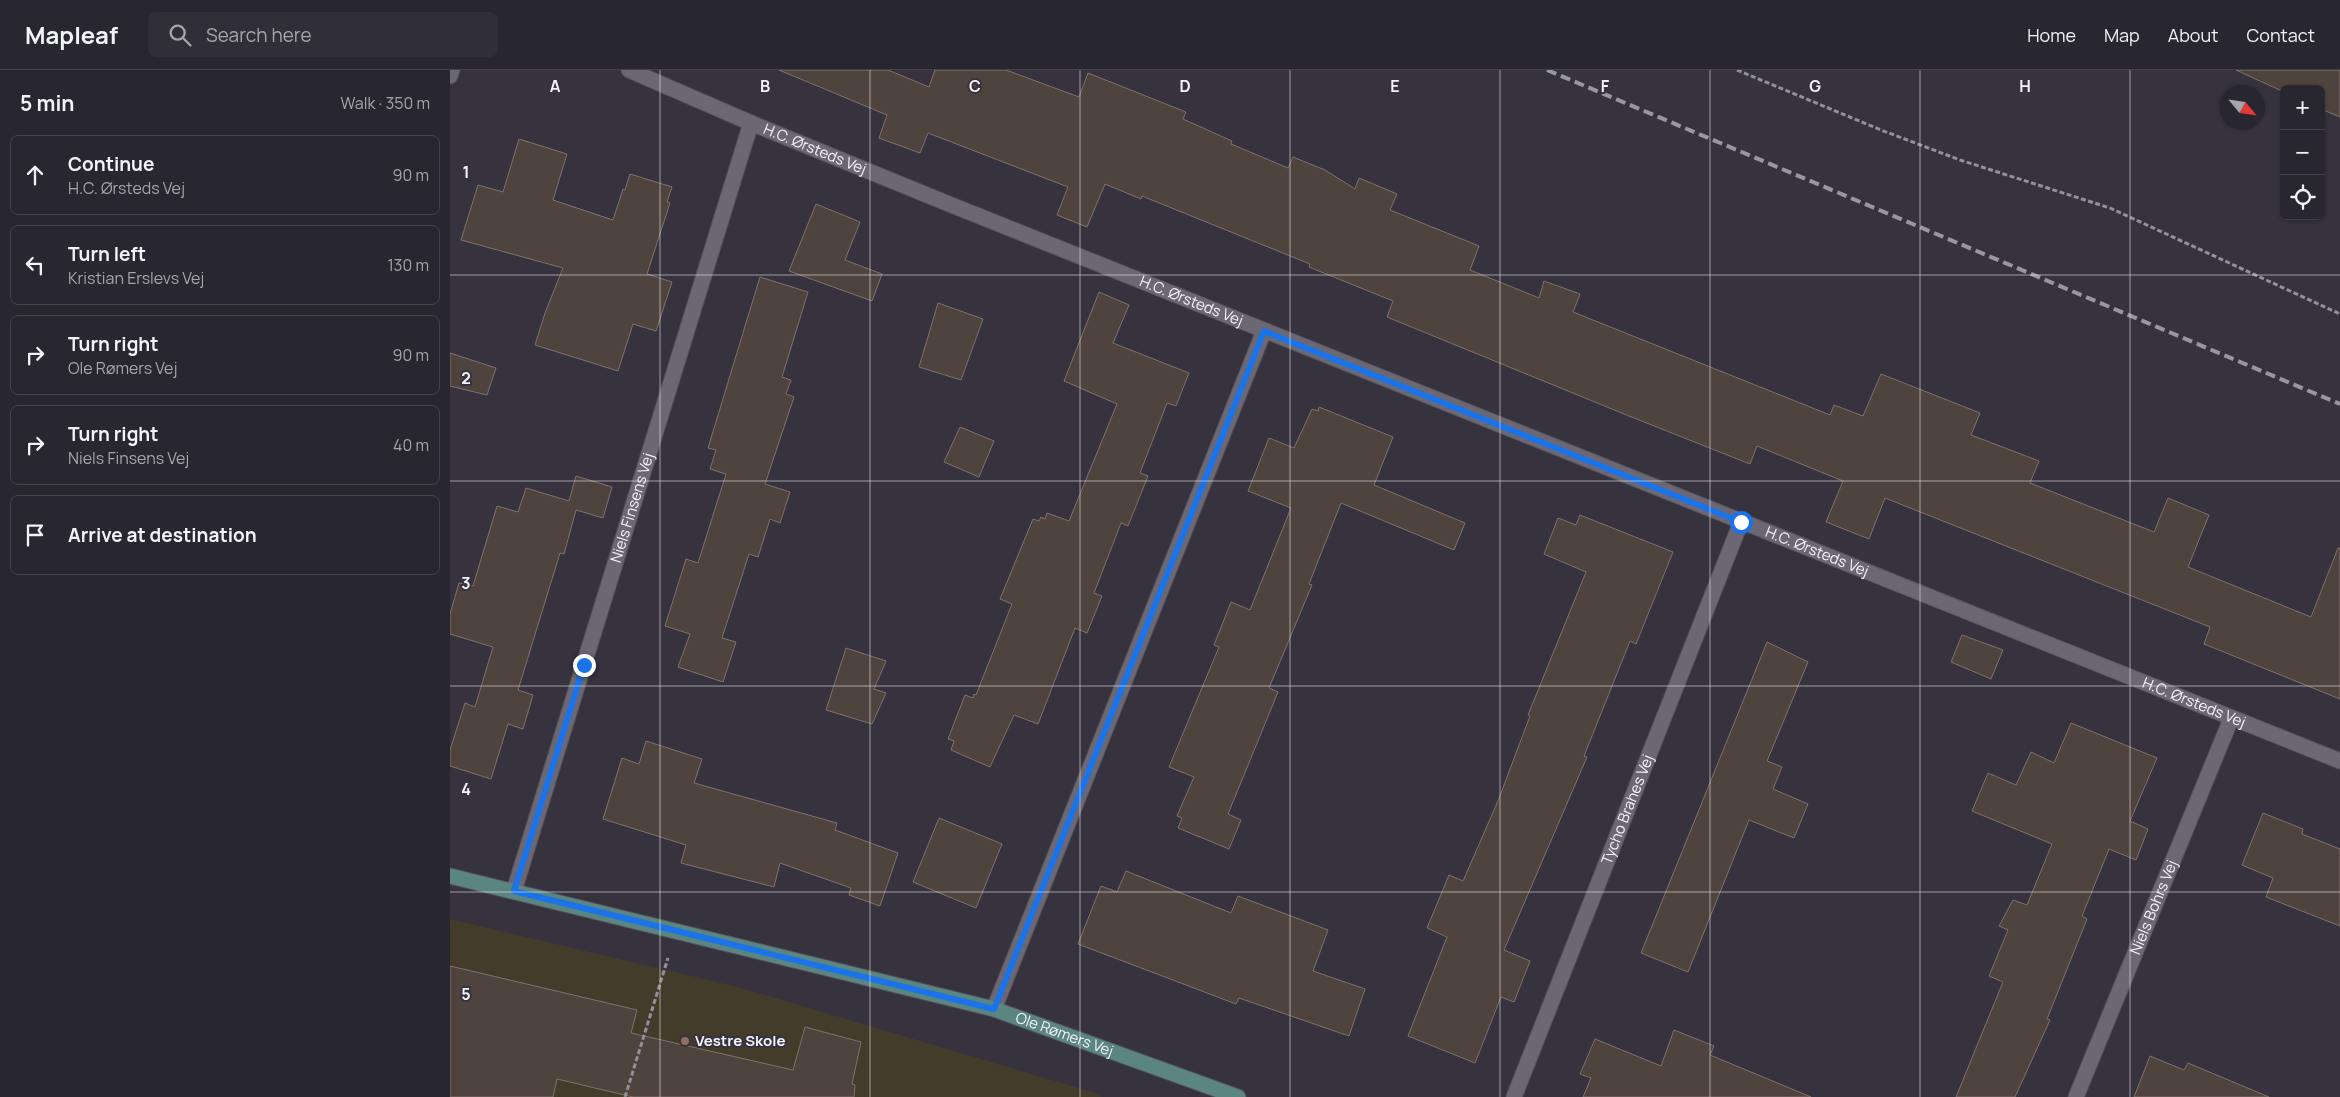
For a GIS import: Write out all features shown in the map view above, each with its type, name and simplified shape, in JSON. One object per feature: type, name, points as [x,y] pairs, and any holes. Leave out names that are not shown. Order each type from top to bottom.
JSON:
[{"type":"street","points":[[450,76],[452,70]]},
{"type":"street","name":"H.C. Ørsteds Vej","points":[[629,70],[751,123],[1264,331],[2340,761]]},
{"type":"street","name":"Niels Finsens Vej","points":[[514,891],[751,123]]},
{"type":"street","points":[[994,1009],[1264,331]]},
{"type":"street","name":"Tycho Brahes Vej","points":[[1514,1097],[1741,522]]},
{"type":"street","name":"Niels Bohrs Vej","points":[[2076,1097],[2232,718]]},
{"type":"street","name":"Ole Rømers Vej","points":[[450,876],[994,1009],[1238,1097]]},
{"type":"path","points":[[1737,70],[1880,130],[1960,160],[2110,208],[2340,314]]},
{"type":"path","points":[[625,1097],[676,931]]},
{"type":"shaded area","name":"Vestre Skole","points":[[450,919],[738,987],[1102,1095],[1101,1097],[450,1097]]},
{"type":"building","points":[[779,70],[888,70],[929,87],[935,70],[1006,70],[1079,97],[1088,73],[1186,112],[1183,119],[1232,141],[1231,144],[1288,168],[1293,157],[1325,170],[1355,189],[1359,178],[1397,194],[1390,210],[1479,246],[1470,270],[1539,298],[1544,281],[1580,294],[1573,312],[1830,415],[1834,405],[1863,416],[1881,374],[1980,413],[1971,435],[2039,461],[2030,483],[2154,532],[2168,498],[2209,515],[2188,567],[2311,617],[2338,548],[2340,548],[2340,699],[2204,644],[2210,627],[1885,498],[1869,539],[1826,522],[1843,481],[1757,446],[1750,464],[1629,416],[1387,317],[1393,301],[1309,267],[1310,264],[1142,196],[1141,199],[1105,184],[1087,227],[1057,215],[1068,187],[928,133],[920,153],[879,138],[887,115]]},
{"type":"building","points":[[2236,70],[2340,70],[2340,117],[2325,111],[2325,85],[2280,85],[2280,90]]},
{"type":"building","points":[[519,139],[567,154],[553,200],[613,220],[630,174],[672,187],[667,202],[670,203],[647,274],[672,282],[656,331],[633,324],[618,371],[535,345],[545,313],[563,268],[461,240],[478,185],[503,192]]},
{"type":"building","points":[[816,204],[860,222],[845,260],[882,274],[872,301],[789,271]]},
{"type":"building","points":[[760,277],[808,292],[782,377],[791,380],[786,394],[794,397],[765,484],[790,492],[780,523],[770,519],[758,557],[749,554],[722,638],[736,642],[723,682],[678,667],[690,634],[665,626],[686,559],[698,563],[726,474],[710,469],[716,450],[708,448]]},
{"type":"building","points":[[1099,292],[1129,305],[1113,343],[1189,373],[1176,406],[1167,403],[1140,473],[1148,476],[1128,526],[1121,523],[1094,593],[1102,596],[1087,633],[1075,628],[1038,724],[1014,715],[990,767],[951,750],[954,741],[948,739],[965,695],[973,698],[974,694],[976,695],[1012,604],[1000,599],[1033,519],[1039,521],[1041,517],[1045,519],[1047,513],[1069,521],[1117,404],[1064,381]]},
{"type":"building","points":[[938,303],[983,319],[961,380],[919,367]]},
{"type":"building","points":[[450,353],[496,368],[487,395],[450,386]]},
{"type":"building","points":[[1319,407],[1393,437],[1374,485],[1465,523],[1454,550],[1341,503],[1309,584],[1312,585],[1269,688],[1278,692],[1228,814],[1241,820],[1229,849],[1178,828],[1182,818],[1177,816],[1194,777],[1169,767],[1219,647],[1214,645],[1231,602],[1250,610],[1291,508],[1248,491],[1269,438],[1294,448],[1312,409],[1318,411]]},
{"type":"building","points":[[960,427],[994,441],[979,477],[944,462]]},
{"type":"building","points":[[576,476],[612,487],[603,518],[576,510],[564,554],[560,553],[518,690],[533,695],[523,729],[508,724],[491,779],[450,766],[450,750],[465,703],[475,707],[493,647],[450,634],[450,614],[459,583],[473,586],[497,506],[518,512],[526,488],[569,501]]},
{"type":"building","points":[[1580,515],[1673,552],[1636,644],[1630,641],[1584,756],[1587,757],[1504,950],[1530,961],[1514,1002],[1501,997],[1475,1063],[1408,1036],[1447,937],[1427,928],[1449,875],[1463,881],[1498,801],[1530,716],[1528,715],[1586,572],[1544,554],[1558,518],[1576,525]]},
{"type":"building","points":[[1962,635],[2003,650],[1991,679],[1951,662]]},
{"type":"building","points":[[1767,642],[1808,662],[1767,761],[1782,767],[1773,789],[1808,804],[1794,838],[1749,820],[1688,972],[1641,953]]},
{"type":"building","points":[[846,648],[886,661],[874,689],[886,693],[872,724],[826,710]]},
{"type":"building","points":[[2071,723],[2157,758],[2130,821],[2148,829],[2136,860],[2109,849],[2082,916],[2087,919],[2047,1019],[2050,1020],[2015,1097],[1956,1097],[2003,982],[1989,976],[2008,930],[1999,926],[2013,900],[2027,905],[2052,844],[1972,811],[1988,773],[2016,785],[2031,752],[2054,763]]},
{"type":"building","points":[[646,741],[702,759],[694,783],[837,823],[835,830],[898,853],[880,906],[849,895],[851,888],[780,863],[774,887],[681,863],[686,845],[603,819],[622,758],[639,764]]},
{"type":"building","points":[[2263,813],[2303,829],[2302,834],[2340,849],[2340,926],[2266,897],[2273,878],[2242,865]]},
{"type":"building","points":[[939,818],[1002,844],[976,908],[913,882]]},
{"type":"building","points":[[1126,871],[1231,913],[1238,896],[1328,930],[1313,971],[1365,989],[1349,1036],[1239,998],[1236,1004],[1078,944],[1101,886],[1117,892]]},
{"type":"building","points":[[450,966],[637,1010],[631,1033],[793,1070],[805,1027],[861,1042],[852,1084],[855,1085],[854,1097],[633,1097],[557,1079],[553,1097],[450,1097]]},
{"type":"building","points":[[1674,1030],[1714,1046],[1710,1055],[1811,1097],[1583,1097],[1591,1078],[1580,1074],[1595,1039],[1661,1066]]},
{"type":"building","points":[[2150,1056],[2184,1070],[2188,1063],[2269,1097],[2134,1097]]},
{"type":"railway","points":[[1547,70],[2340,404]]},
{"type":"place","name":"Vestre Skole","points":[[685,1041]]},
{"type":"route","points":[[584,665],[514,891],[994,1009],[1264,331],[1741,522]]}]
